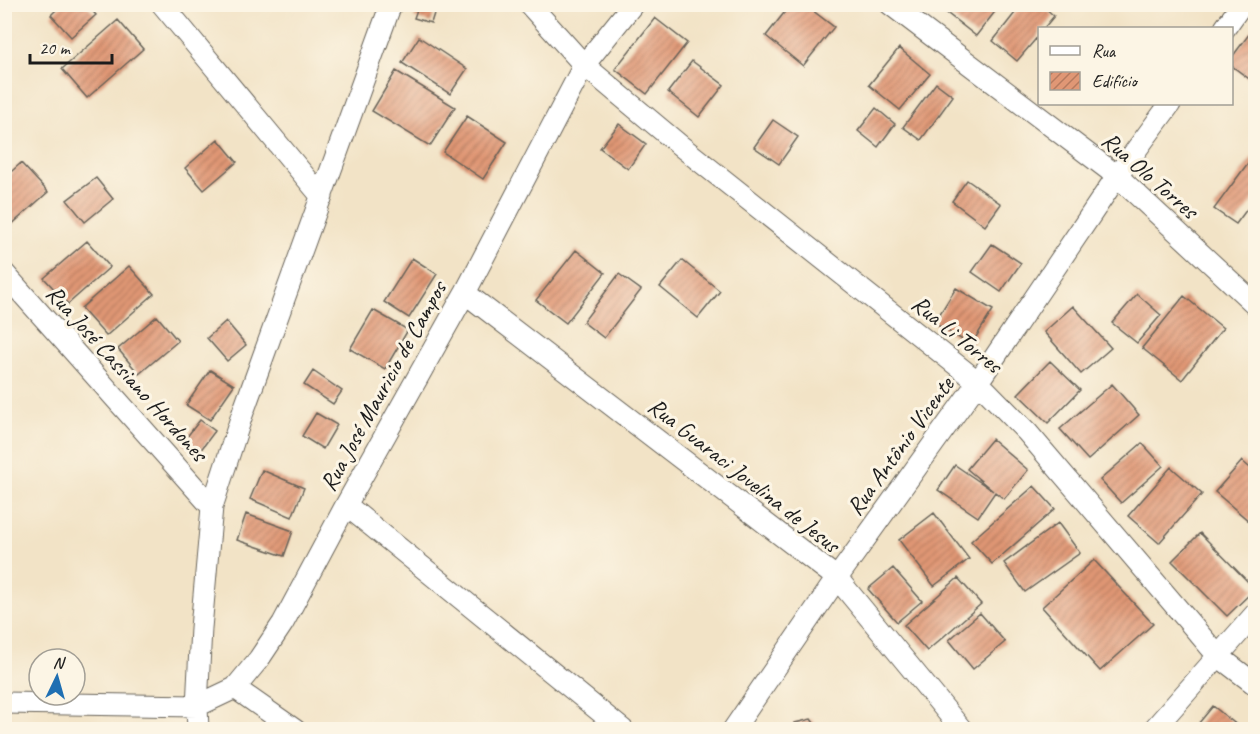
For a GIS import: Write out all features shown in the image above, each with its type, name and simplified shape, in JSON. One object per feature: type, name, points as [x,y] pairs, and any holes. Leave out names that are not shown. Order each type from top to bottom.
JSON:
[{"type":"street","points":[[162,4],[322,197]]},
{"type":"street","points":[[198,729],[201,628],[212,507],[242,415],[392,4]]},
{"type":"street","name":"Rua Li Torres","points":[[529,4],[584,65],[682,147],[978,382],[1027,432],[1218,656],[1256,686]]},
{"type":"street","name":"Rua José Mauricio de Campos","points":[[197,706],[235,688],[259,659],[283,623],[346,505],[465,293],[584,65],[633,4]]},
{"type":"street","name":"Rua Olo Torres","points":[[890,4],[1117,176],[1256,304]]},
{"type":"street","points":[[1226,27],[1242,4]]},
{"type":"street","name":"Rua Antônio Vicente","points":[[733,729],[837,578],[978,382],[1117,176],[1169,105]]},
{"type":"street","name":"Rua José Cassiano Hordones","points":[[4,273],[212,507]]},
{"type":"street","name":"Rua Guaraci Jovelina de Jesus","points":[[465,293],[837,578],[962,729]]},
{"type":"street","points":[[346,505],[623,729]]},
{"type":"street","points":[[1153,729],[1256,613]]},
{"type":"street","points":[[235,688],[295,729]]},
{"type":"street","points":[[4,703],[197,706]]},
{"type":"building","points":[[62,4],[86,4],[96,15],[71,37],[51,15]]},
{"type":"building","points":[[419,4],[437,4],[431,23],[414,18]]},
{"type":"building","points":[[791,4],[804,4],[834,27],[803,66],[766,36]]},
{"type":"building","points":[[947,4],[1001,4],[976,36],[943,10]]},
{"type":"building","points":[[1022,4],[1041,4],[1054,16],[1045,27],[1038,27],[1038,36],[1017,61],[993,41]]},
{"type":"building","points":[[655,18],[687,43],[647,94],[615,69]]},
{"type":"building","points":[[118,20],[143,49],[87,98],[62,69]]},
{"type":"building","points":[[1256,25],[1256,84],[1233,67],[1233,56]]},
{"type":"building","points":[[419,37],[467,69],[450,94],[402,63]]},
{"type":"building","points":[[899,48],[930,74],[900,110],[869,85]]},
{"type":"building","points":[[692,61],[724,85],[699,117],[668,92]]},
{"type":"building","points":[[396,71],[455,107],[430,146],[372,111]]},
{"type":"building","points":[[936,83],[953,96],[921,140],[903,127]]},
{"type":"building","points":[[876,108],[895,124],[878,147],[858,131]]},
{"type":"building","points":[[467,116],[507,142],[483,179],[443,152]]},
{"type":"building","points":[[773,120],[798,137],[779,164],[754,147]]},
{"type":"building","points":[[619,124],[646,144],[628,169],[600,148]]},
{"type":"building","points":[[218,139],[237,162],[204,190],[185,168]]},
{"type":"building","points":[[1256,152],[1256,197],[1236,224],[1214,209]]},
{"type":"building","points":[[21,163],[48,192],[9,227],[4,223],[4,178]]},
{"type":"building","points":[[96,178],[113,199],[85,222],[67,200]]},
{"type":"building","points":[[967,180],[1001,204],[985,226],[952,201]]},
{"type":"building","points":[[87,241],[110,267],[68,304],[44,278]]},
{"type":"building","points":[[992,244],[1021,263],[1001,292],[972,272]]},
{"type":"building","points":[[576,250],[605,273],[566,323],[536,300]]},
{"type":"building","points":[[412,258],[437,274],[409,318],[384,302]]},
{"type":"building","points":[[682,260],[720,291],[698,318],[660,287]]},
{"type":"building","points":[[129,266],[154,294],[106,336],[81,308]]},
{"type":"building","points":[[619,274],[641,290],[604,338],[583,322]]},
{"type":"building","points":[[956,288],[993,310],[971,345],[934,323]]},
{"type":"building","points":[[1137,294],[1161,315],[1137,343],[1112,323]]},
{"type":"building","points":[[1184,296],[1223,328],[1182,380],[1142,348]]},
{"type":"building","points":[[1073,306],[1111,348],[1081,374],[1044,332]]},
{"type":"building","points":[[373,310],[408,330],[385,369],[350,349]]},
{"type":"building","points":[[157,316],[178,341],[139,374],[118,349]]},
{"type":"building","points":[[226,321],[246,345],[227,361],[207,338]]},
{"type":"building","points":[[1050,361],[1080,390],[1048,423],[1018,394]]},
{"type":"building","points":[[210,370],[234,385],[210,420],[186,405]]},
{"type":"building","points":[[313,371],[342,391],[333,404],[304,385]]},
{"type":"building","points":[[1112,384],[1139,415],[1088,460],[1060,429]]},
{"type":"building","points":[[316,413],[337,425],[323,449],[302,436]]},
{"type":"building","points":[[200,420],[215,431],[197,455],[182,443]]},
{"type":"building","points":[[992,439],[1028,470],[1004,499],[995,492],[978,517],[938,490],[955,465],[993,491],[967,469]]},
{"type":"building","points":[[1142,443],[1163,466],[1121,503],[1100,480]]},
{"type":"building","points":[[1242,461],[1256,473],[1256,527],[1215,492]]},
{"type":"building","points":[[1171,467],[1202,494],[1159,543],[1128,516]]},
{"type":"building","points":[[262,470],[304,488],[292,517],[250,499]]},
{"type":"building","points":[[1034,486],[1055,509],[992,564],[971,541]]},
{"type":"building","points":[[934,513],[969,559],[934,586],[899,540]]},
{"type":"building","points":[[246,514],[293,531],[284,556],[237,540]]},
{"type":"building","points":[[1058,523],[1080,553],[1025,592],[1004,563]]},
{"type":"building","points":[[1200,533],[1255,589],[1227,616],[1172,561]]},
{"type":"building","points":[[1094,560],[1153,624],[1100,671],[1042,607]]},
{"type":"building","points":[[893,568],[922,601],[897,622],[868,589]]},
{"type":"building","points":[[958,578],[981,604],[927,651],[904,625]]},
{"type":"building","points":[[980,613],[1005,642],[973,669],[949,640]]},
{"type":"building","points":[[1213,706],[1243,730],[1193,730]]},
{"type":"building","points":[[811,719],[819,730],[788,730],[795,723]]}]
